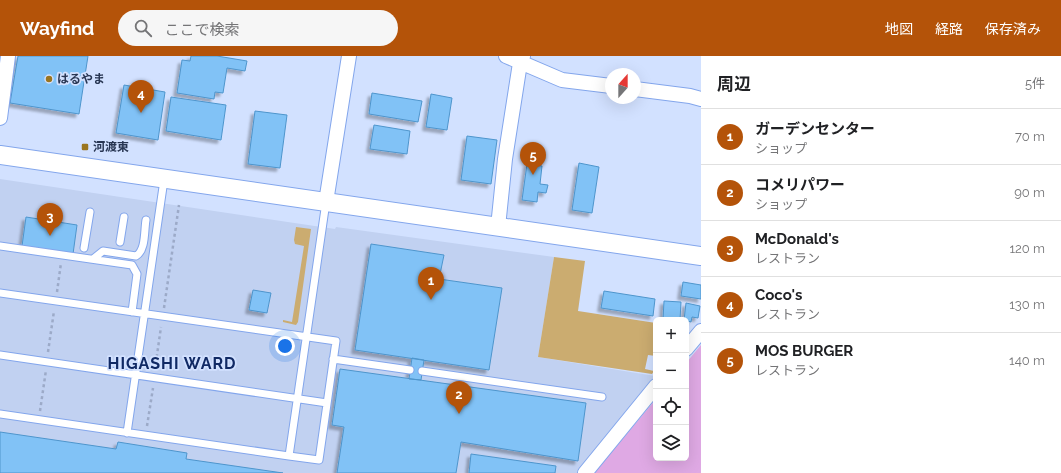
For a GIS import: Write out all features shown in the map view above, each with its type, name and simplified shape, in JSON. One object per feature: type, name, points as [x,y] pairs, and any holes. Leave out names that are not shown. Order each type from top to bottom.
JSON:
[{"type":"street","points":[[0,118],[8,56]]},
{"type":"street","points":[[326,202],[349,56]]},
{"type":"street","points":[[506,56],[522,59],[562,80],[605,85]]},
{"type":"street","points":[[498,227],[504,159],[522,59]]},
{"type":"street","points":[[641,90],[690,96],[701,99]]},
{"type":"street","points":[[0,155],[701,256]]},
{"type":"street","points":[[689,345],[701,331]]},
{"type":"street","points":[[586,473],[654,389]]},
{"type":"lane","points":[[126,433],[164,179]]},
{"type":"lane","points":[[289,456],[326,202]]},
{"type":"lane","points":[[84,248],[90,212]]},
{"type":"lane","points":[[120,242],[124,217]]},
{"type":"lane","points":[[93,259],[104,251],[136,256],[138,255],[142,248],[146,220]]},
{"type":"lane","points":[[0,246],[131,264],[134,266],[137,274],[132,312]]},
{"type":"lane","points":[[0,293],[336,341],[319,460],[0,414]]},
{"type":"lane","points":[[0,355],[327,403]]},
{"type":"lane","points":[[333,359],[410,370]]},
{"type":"lane","points":[[422,371],[602,397]]},
{"type":"path","points":[[39,420],[62,259]]},
{"type":"shaded area","points":[[0,179],[335,229],[336,227],[554,257],[538,357],[653,376],[653,378],[577,473],[0,473]]},
{"type":"shaded area","points":[[296,227],[311,229],[298,322],[296,325],[283,322],[283,320],[292,322],[304,246],[295,244],[294,240]]},
{"type":"shaded area","points":[[554,257],[585,261],[578,311],[653,323],[653,356],[648,355],[645,369],[653,371],[652,374],[538,357]]},
{"type":"shaded area","points":[[701,345],[701,473],[594,473],[653,403],[653,461],[689,461],[689,359]]},
{"type":"building","name":"はるやま","points":[[18,56],[88,56],[79,114],[10,103]]},
{"type":"building","points":[[191,56],[217,56],[247,61],[245,71],[227,68],[223,93],[215,92],[214,99],[177,93],[182,60],[190,61]]},
{"type":"building","points":[[124,85],[165,92],[158,140],[116,133]]},
{"type":"building","points":[[372,93],[422,101],[418,122],[369,114]]},
{"type":"building","points":[[431,94],[452,98],[447,130],[426,127]]},
{"type":"building","points":[[171,97],[226,105],[221,140],[166,131]]},
{"type":"building","points":[[255,111],[287,115],[280,168],[248,164]]},
{"type":"building","points":[[374,125],[410,131],[407,154],[370,149]]},
{"type":"building","points":[[467,136],[497,140],[491,184],[461,180]]},
{"type":"building","points":[[579,163],[599,167],[592,213],[572,210]]},
{"type":"building","points":[[527,164],[542,166],[540,184],[548,185],[546,193],[538,192],[537,202],[522,200]]},
{"type":"building","points":[[26,217],[77,225],[73,254],[22,246]]},
{"type":"building","points":[[371,244],[444,255],[439,279],[502,288],[489,370],[355,350]]},
{"type":"building","points":[[683,282],[701,285],[701,299],[681,296]]},
{"type":"building","points":[[253,290],[271,293],[267,313],[249,310]]},
{"type":"building","points":[[604,291],[655,299],[653,316],[601,308]]},
{"type":"building","points":[[664,301],[681,302],[680,317],[663,317]]},
{"type":"building","points":[[686,303],[700,306],[698,318],[692,317],[691,322],[689,321],[689,317],[684,317]]},
{"type":"building","points":[[412,358],[424,360],[421,380],[409,379]]},
{"type":"building","points":[[340,369],[586,403],[578,461],[461,442],[456,473],[337,473],[344,427],[332,425]]},
{"type":"building","points":[[0,432],[116,449],[118,442],[187,453],[186,459],[283,473],[0,473]]},
{"type":"building","points":[[471,454],[556,466],[555,473],[469,473]]},
{"type":"place","name":"はるやま","points":[[49,79]]},
{"type":"place","name":"Coco's","points":[[141,113]]},
{"type":"place","name":"河渡東","points":[[85,147]]},
{"type":"place","name":"MOS BURGER","points":[[533,175]]},
{"type":"place","name":"McDonald's","points":[[50,236]]},
{"type":"place","name":"ガーデンセンター","points":[[431,300]]},
{"type":"place","name":"コメリパワー","points":[[459,414]]},
{"type":"district","name":"HIGASHI WARD","points":[[172,363]]}]
